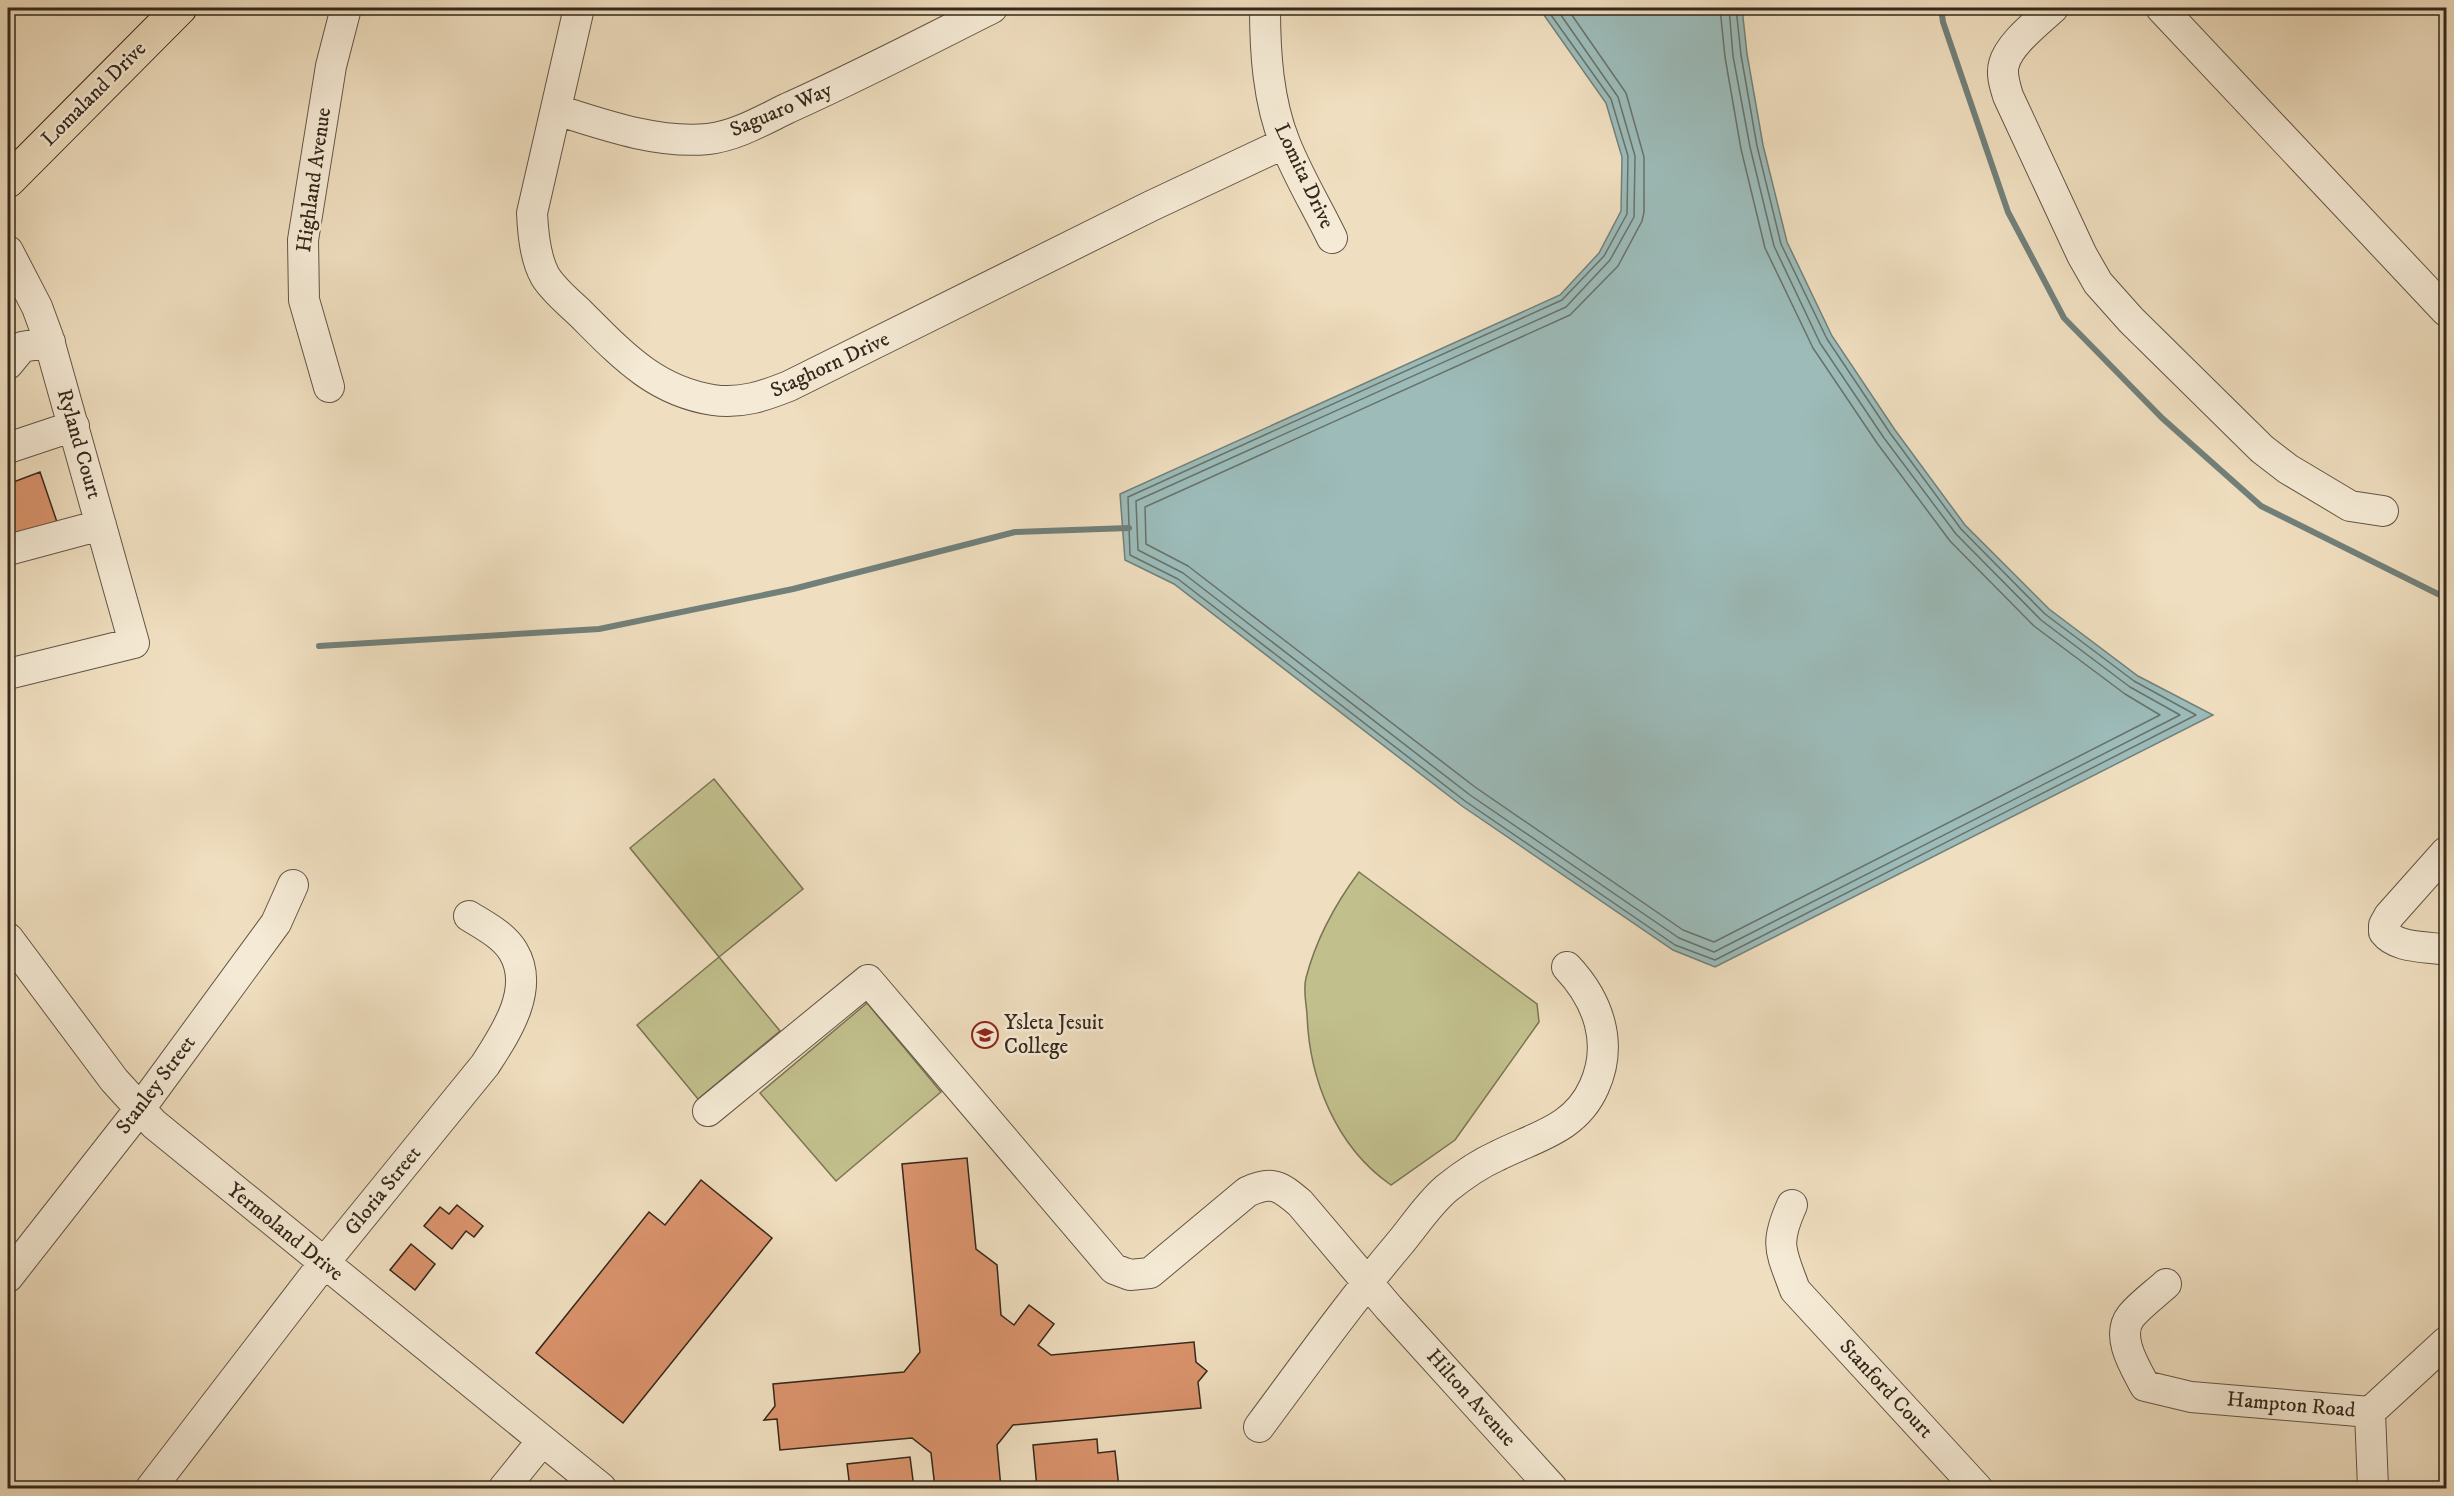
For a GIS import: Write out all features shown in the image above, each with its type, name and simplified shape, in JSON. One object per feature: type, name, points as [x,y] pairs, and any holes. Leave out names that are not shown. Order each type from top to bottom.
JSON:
[{"type":"main road","name":"Lomaland Drive","points":[[8,181],[166,13]]},
{"type":"street","name":"Highland Avenue","points":[[329,387],[304,300],[303,240],[331,66],[346,8]]},
{"type":"street","name":"Staghorn Drive","points":[[579,8],[532,213],[533,236],[544,275],[640,371],[685,394],[715,400],[738,401],[759,398],[789,386],[1151,206],[1285,143]]},
{"type":"street","name":"Saguaro Way","points":[[557,110],[648,135],[680,140],[709,139],[739,131],[831,89],[992,8]]},
{"type":"street","name":"Lomita Drive","points":[[1265,8],[1265,39],[1275,109],[1285,143],[1332,238]]},
{"type":"street","points":[[2053,8],[2012,48],[2004,64],[2004,79],[2008,96],[2082,255],[2098,283],[2131,320],[2262,449],[2288,469],[2350,506],[2383,511]]},
{"type":"street","points":[[2161,8],[2446,311]]},
{"type":"street","name":"Ryland Court","points":[[8,251],[37,307],[50,342],[134,644],[8,674]]},
{"type":"street","points":[[8,364],[22,347],[50,342]]},
{"type":"street","points":[[8,448],[74,426]]},
{"type":"street","points":[[8,550],[102,525]]},
{"type":"street","points":[[2446,852],[2389,916],[2384,925],[2384,932],[2388,938],[2405,945],[2446,947]]},
{"type":"street","name":"Stanley Street","points":[[8,1276],[139,1110],[276,923],[292,885]]},
{"type":"street","name":"Gloria Street","points":[[150,1488],[324,1263],[485,1065],[513,1020],[520,983],[514,952],[493,931],[469,916]]},
{"type":"street","name":"Yermoland Drive","points":[[8,938],[139,1110],[221,1180],[601,1488]]},
{"type":"street","points":[[1259,1427],[1367,1281],[1443,1192],[1495,1156],[1553,1132],[1564,1125],[1584,1104],[1594,1088],[1598,1075],[1603,1046],[1602,1030],[1593,1001],[1582,983],[1568,967]]},
{"type":"street","name":"Hilton Avenue","points":[[708,1112],[868,980],[1114,1269],[1130,1275],[1150,1273],[1247,1192],[1260,1186],[1272,1185],[1285,1190],[1300,1203],[1389,1308],[1552,1488]]},
{"type":"street","name":"Stanford Court","points":[[1792,1205],[1781,1230],[1780,1251],[1795,1290],[1977,1488]]},
{"type":"street","name":"Hampton Road","points":[[2166,1284],[2130,1317],[2125,1334],[2131,1358],[2145,1386],[2191,1397],[2370,1412],[2446,1342]]},
{"type":"street","points":[[2370,1412],[2373,1488]]},
{"type":"street","points":[[504,1488],[542,1441]]},
{"type":"shaded area","points":[[714,779],[803,889],[719,957],[630,848]]},
{"type":"shaded area","points":[[1359,872],[1537,1004],[1539,1022],[1455,1140],[1391,1185],[1355,1151],[1329,1110],[1313,1063],[1309,1038],[1305,987],[1310,964],[1328,922],[1342,896]]},
{"type":"shaded area","points":[[719,957],[780,1031],[698,1099],[637,1025]]},
{"type":"shaded area","points":[[867,1003],[941,1092],[836,1181],[760,1093]]},
{"type":"water","points":[[1539,8],[1742,8],[1747,54],[1763,145],[1787,242],[1832,336],[1895,430],[1965,525],[2049,609],[2138,676],[2213,715],[1715,967],[1673,950],[1462,806],[1174,584],[1125,560],[1120,494],[1560,295],[1599,253],[1621,211],[1622,157],[1606,103]]},
{"type":"building","points":[[40,472],[58,525],[8,543],[8,484]]},
{"type":"building","points":[[967,1158],[976,1249],[997,1265],[1001,1315],[1014,1325],[1029,1305],[1054,1324],[1038,1345],[1051,1355],[1194,1342],[1196,1362],[1207,1371],[1198,1382],[1201,1408],[1013,1425],[997,1445],[1001,1488],[935,1488],[931,1453],[912,1438],[780,1450],[777,1419],[764,1420],[775,1406],[773,1384],[904,1372],[920,1352],[902,1164]]},
{"type":"building","points":[[701,1180],[772,1238],[623,1423],[536,1353],[649,1212],[665,1225]]},
{"type":"building","points":[[457,1205],[483,1226],[474,1237],[466,1231],[452,1249],[424,1226],[440,1207],[449,1214]]},
{"type":"building","points":[[411,1244],[435,1264],[415,1290],[390,1270]]},
{"type":"building","points":[[1097,1439],[1098,1453],[1115,1451],[1119,1488],[1037,1488],[1033,1445]]},
{"type":"building","points":[[910,1457],[914,1488],[850,1488],[847,1464]]},
{"type":"waterway","points":[[1941,8],[1943,22],[2008,212],[2064,318],[2162,418],[2261,506],[2446,598]]},
{"type":"waterway","points":[[319,646],[599,629],[793,589],[1015,532],[1129,528]]},
{"type":"place","name":"Ysleta Jesuit College","points":[[985,1035]]}]
